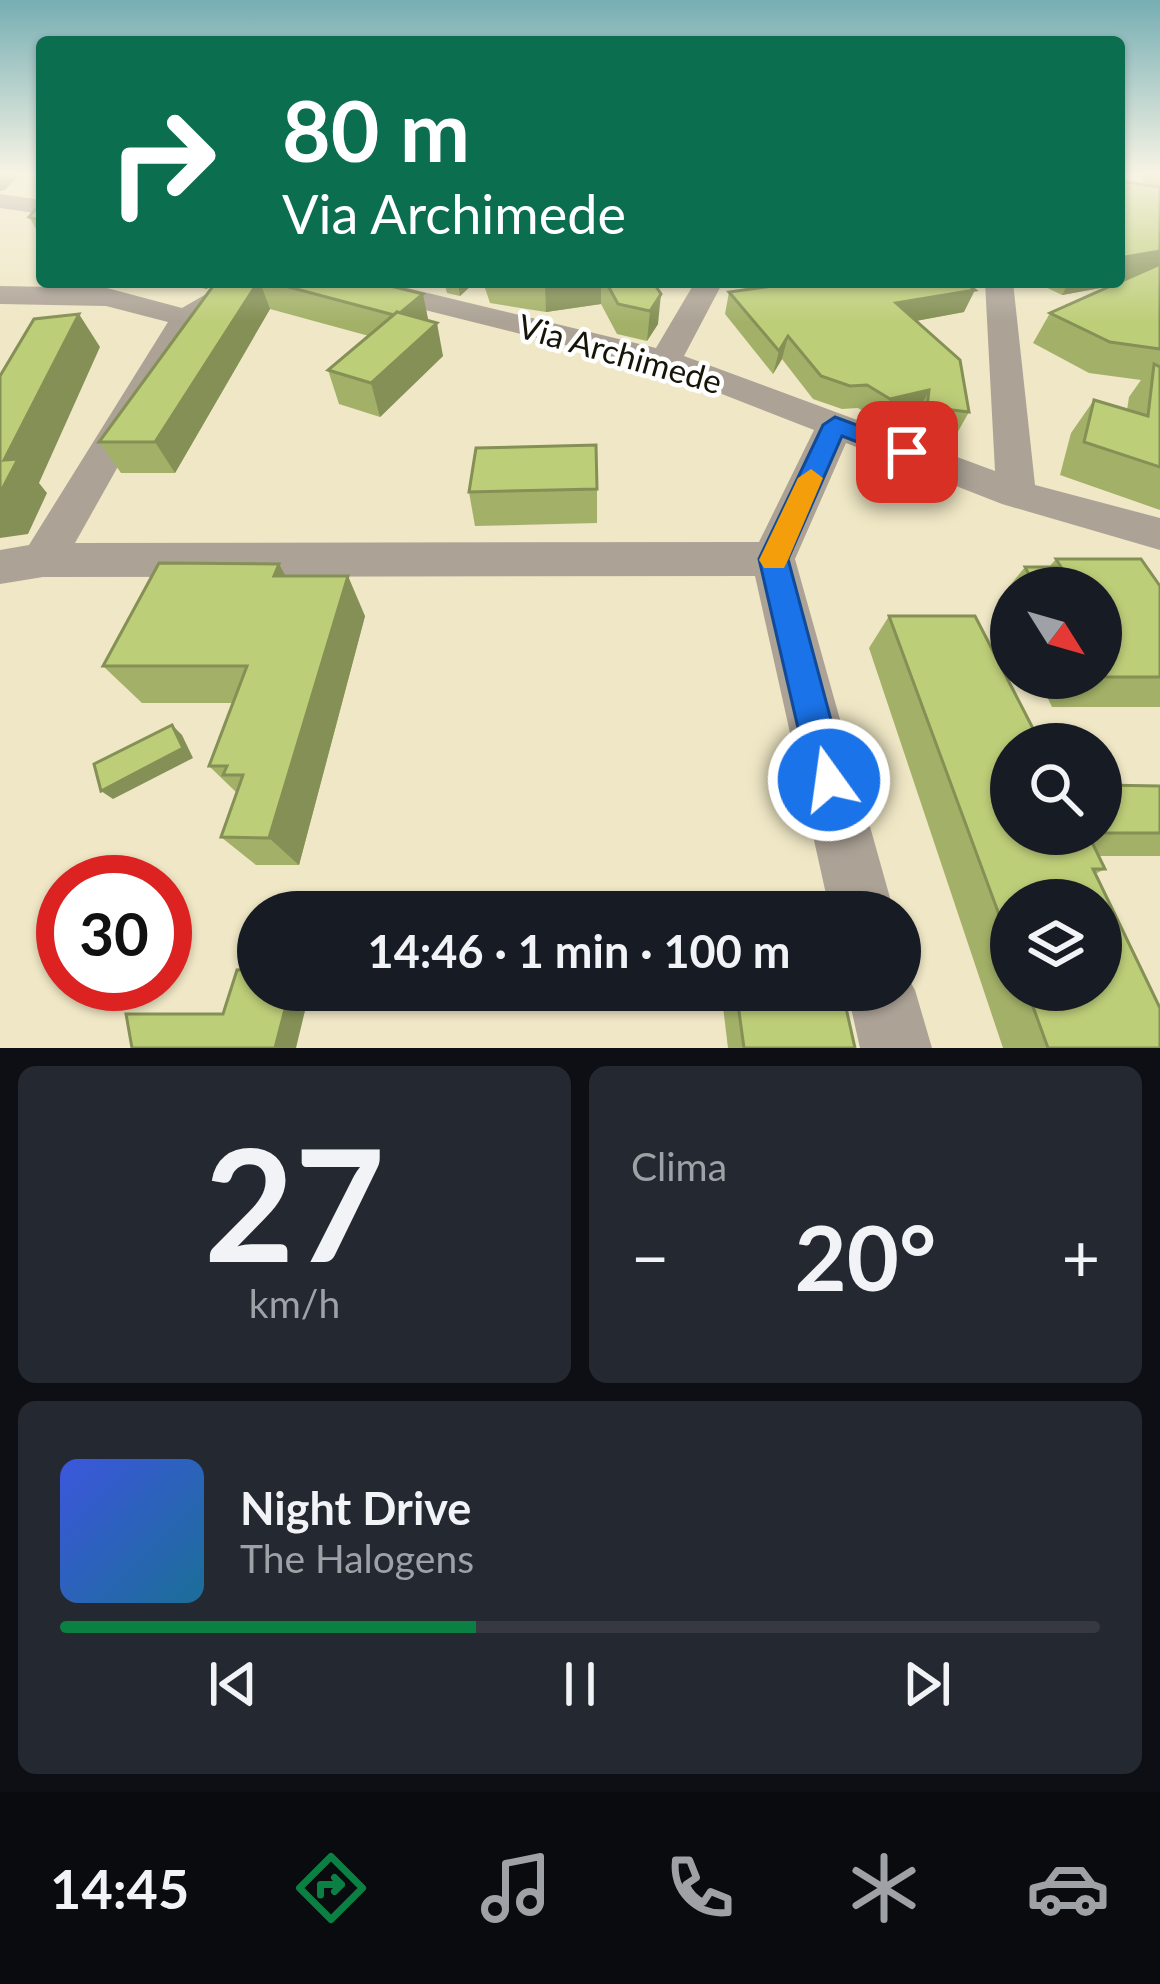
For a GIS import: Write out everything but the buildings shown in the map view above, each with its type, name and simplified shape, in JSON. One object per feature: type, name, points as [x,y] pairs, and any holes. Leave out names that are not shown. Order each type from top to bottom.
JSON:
[{"type":"street","points":[[22,564],[186,318],[238,288]]},
{"type":"street","name":"Via Archimede","points":[[377,288],[664,360],[1016,494],[1160,534]]},
{"type":"street","points":[[664,360],[706,288]]},
{"type":"street","points":[[999,288],[1016,494]]},
{"type":"street","points":[[0,295],[106,298],[186,318]]},
{"type":"street","points":[[835,425],[773,559],[857,891]]},
{"type":"street","points":[[22,564],[773,559]]},
{"type":"street","points":[[886,1011],[896,1048]]},
{"type":"slow traffic","points":[[774,560],[811,478]]},
{"type":"route","points":[[829,780],[773,559],[835,425],[907,452]]}]
